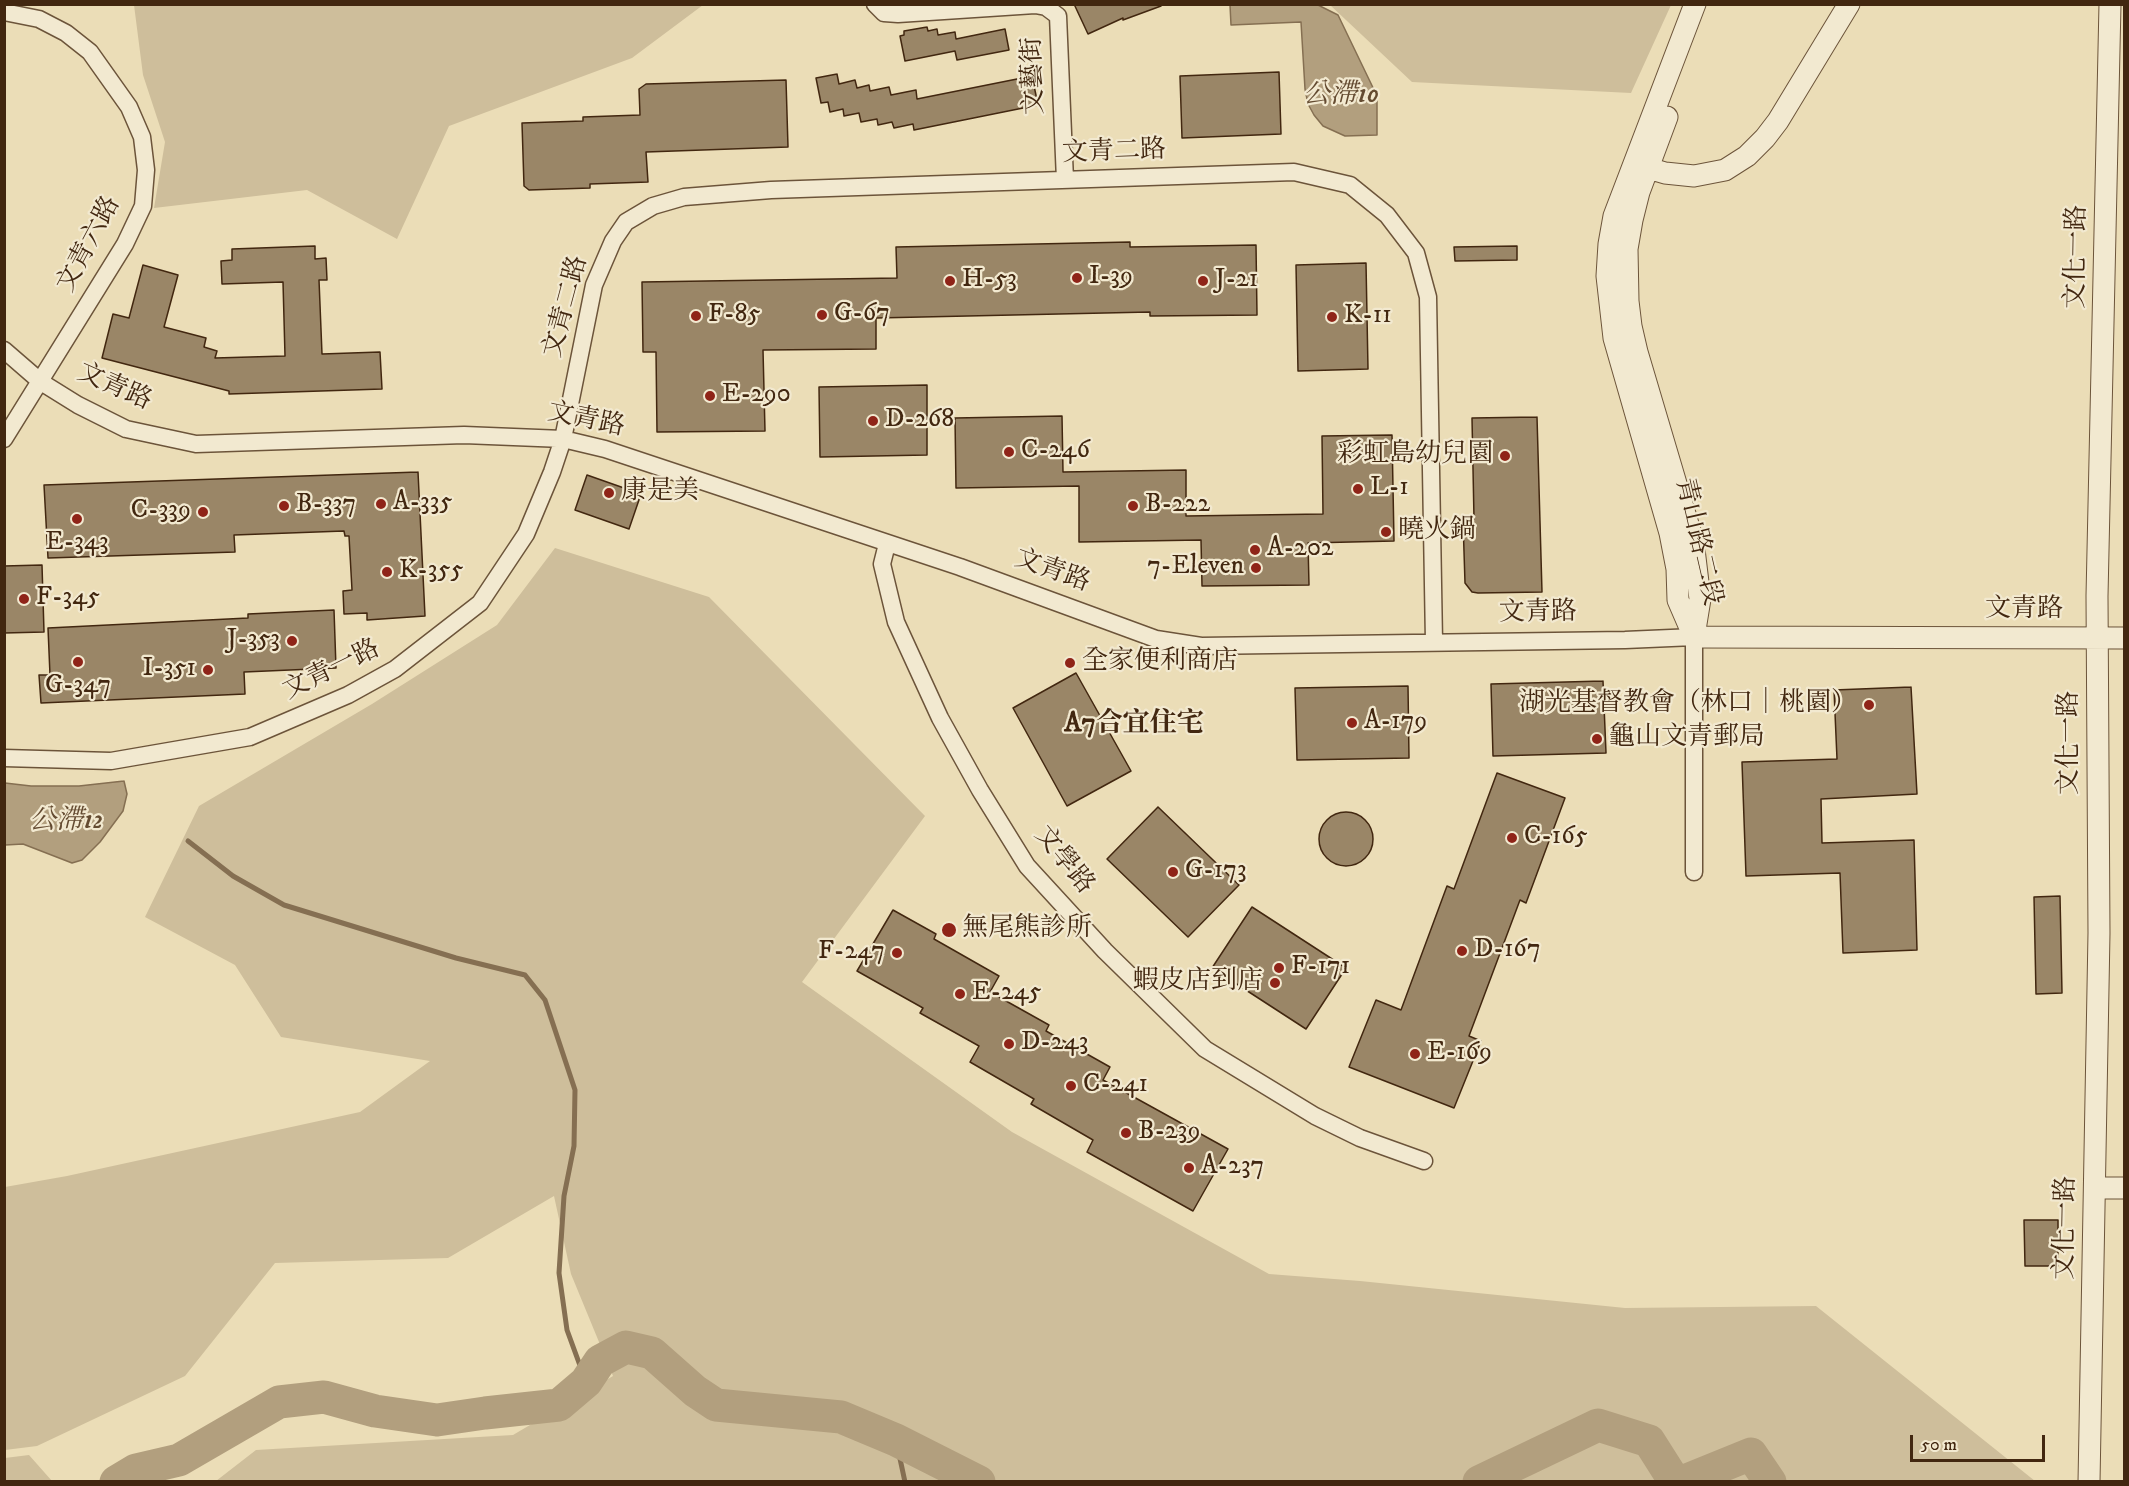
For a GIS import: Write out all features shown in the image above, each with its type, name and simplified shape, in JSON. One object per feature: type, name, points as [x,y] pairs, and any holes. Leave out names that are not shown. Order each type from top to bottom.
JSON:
[{"type":"street","name":"文藝街","points":[[875,4],[884,13],[898,14],[1035,5],[1046,7],[1058,16],[1065,180]]},
{"type":"street","name":"青山路二段","points":[[1646,159],[1695,4]]},
{"type":"street","name":"青山路二段","points":[[1694,637],[1678,600],[1677,569],[1670,533],[1614,338],[1607,276],[1612,225],[1646,159],[1710,4]]},
{"type":"street","points":[[1646,159],[1694,165],[1721,160],[1742,146],[1762,126],[1836,4]]},
{"type":"street","points":[[1646,159],[1665,173],[1694,176],[1725,170],[1747,156],[1778,121],[1849,4]]},
{"type":"street","name":"文化一路","points":[[2089,1482],[2099,926],[2098,638],[2110,4]]},
{"type":"street","name":"文青六路","points":[[4,12],[39,19],[66,33],[90,52],[129,107],[142,138],[146,170],[143,206],[125,244],[4,439]]},
{"type":"street","name":"文青二路","points":[[563,439],[594,285],[613,241],[626,222],[653,206],[684,197],[771,190],[1294,172],[1350,185],[1387,215],[1416,253],[1428,297],[1434,642]]},
{"type":"street","name":"文青路","points":[[4,350],[41,382],[78,405],[126,429],[196,444],[424,435],[563,439],[605,448],[960,567],[1156,639],[1201,646],[1694,637],[2124,638]]},
{"type":"street","name":"文青一路","points":[[4,758],[111,761],[250,737],[348,695],[395,669],[480,603],[526,534],[563,439]]},
{"type":"street","name":"文學路","points":[[887,544],[882,564],[896,622],[940,718],[980,790],[1027,866],[1105,951],[1205,1049],[1315,1116],[1360,1138],[1424,1161]]},
{"type":"street","points":[[1694,637],[1694,872]]},
{"type":"street","points":[[2095,1188],[2124,1188]]},
{"type":"shaded area","points":[[134,4],[703,5],[632,58],[449,126],[397,239],[307,190],[154,208],[165,142],[143,75]]},
{"type":"shaded area","points":[[1330,5],[1671,5],[1631,93],[1412,82]]},
{"type":"shaded area","points":[[555,548],[709,597],[925,816],[802,982],[1012,1132],[1269,1274],[1625,1308],[1816,1306],[2035,1481],[216,1481],[256,1450],[513,1435],[613,1376],[571,1274],[554,1196],[448,1258],[275,1263],[185,1376],[37,1446],[5,1450],[5,1187],[67,1176],[360,1112],[430,1061],[281,1037],[235,965],[145,917],[199,806],[372,704],[497,625]]},
{"type":"shaded area","points":[[29,1455],[52,1481],[5,1481],[5,1458]]},
{"type":"water","name":"公滯10","points":[[1230,5],[1318,5],[1338,15],[1377,96],[1377,135],[1345,136],[1323,126],[1314,115],[1308,104],[1305,89],[1301,22],[1231,25]]},
{"type":"water","name":"公滯12","points":[[124,781],[127,794],[123,811],[100,842],[82,860],[72,863],[23,844],[5,845],[5,783],[31,786],[79,786]]},
{"type":"building","points":[[1074,4],[1161,4],[1161,6],[1123,20],[1123,18],[1088,34]]},
{"type":"building","points":[[927,27],[928,31],[937,29],[938,35],[955,32],[956,39],[1005,29],[1009,50],[957,60],[955,51],[905,61],[900,36],[904,35],[904,31]]},
{"type":"building","points":[[1279,72],[1281,134],[1182,138],[1180,76]]},
{"type":"building","points":[[837,74],[839,84],[855,80],[857,88],[869,85],[870,91],[889,87],[891,95],[916,90],[917,99],[1032,76],[1038,105],[914,130],[913,124],[894,128],[892,122],[878,125],[877,119],[861,122],[859,113],[844,116],[843,109],[830,112],[828,102],[821,103],[816,78]]},
{"type":"building","points":[[786,80],[788,147],[646,152],[648,182],[590,184],[590,188],[529,190],[524,186],[522,123],[583,121],[583,117],[640,115],[639,89],[646,84]]},
{"type":"building","points":[[1130,242],[1130,247],[1256,245],[1257,315],[1150,316],[1150,312],[876,318],[876,349],[763,350],[765,431],[657,432],[656,352],[643,352],[642,282],[897,278],[896,247]]},
{"type":"building","points":[[315,246],[315,259],[326,258],[327,280],[319,280],[322,354],[380,352],[382,389],[229,394],[229,391],[102,358],[113,314],[129,318],[143,265],[178,275],[164,327],[206,338],[204,347],[217,351],[215,358],[285,356],[283,282],[222,284],[221,261],[232,260],[232,249]]},
{"type":"building","points":[[1517,246],[1517,260],[1455,261],[1454,247]]},
{"type":"building","name":"K-11","points":[[1366,263],[1368,369],[1298,371],[1296,265]]},
{"type":"building","name":"D-268","points":[[927,385],[927,455],[820,457],[819,387]]},
{"type":"building","points":[[1062,416],[1063,472],[1186,470],[1186,516],[1323,514],[1322,436],[1392,435],[1394,541],[1308,543],[1309,585],[1202,586],[1201,540],[1079,542],[1079,486],[956,488],[955,418]]},
{"type":"building","points":[[1537,417],[1542,592],[1472,592],[1465,583],[1463,520],[1474,519],[1472,418]]},
{"type":"building","points":[[418,472],[425,616],[367,620],[367,613],[344,614],[343,591],[352,590],[349,536],[345,536],[344,531],[234,535],[235,552],[48,558],[44,485]]},
{"type":"building","points":[[587,475],[641,494],[629,529],[575,510]]},
{"type":"building","name":"F-345","points":[[42,565],[44,632],[4,633],[4,566]]},
{"type":"building","points":[[334,610],[336,668],[244,672],[245,694],[41,703],[39,675],[50,675],[48,628],[248,618],[248,614]]},
{"type":"building","points":[[1076,673],[1131,771],[1067,806],[1013,708]]},
{"type":"building","points":[[1603,681],[1606,753],[1493,756],[1491,684]]},
{"type":"building","name":"A-179","points":[[1408,686],[1409,758],[1297,760],[1295,688]]},
{"type":"building","points":[[1911,687],[1917,794],[1821,799],[1822,843],[1914,840],[1917,950],[1843,953],[1840,873],[1746,876],[1742,762],[1837,759],[1834,690]]},
{"type":"building","points":[[1497,773],[1565,798],[1526,903],[1520,900],[1469,1036],[1481,1041],[1454,1108],[1349,1067],[1376,1000],[1401,1010],[1447,886],[1454,889]]},
{"type":"building","name":"G-173","points":[[1158,807],[1239,885],[1188,937],[1107,859]]},
{"type":"building","points":[[1346,812],[1356,814],[1365,820],[1371,829],[1373,839],[1371,849],[1365,858],[1356,864],[1346,866],[1336,864],[1327,858],[1321,849],[1319,839],[1321,829],[1327,820],[1336,814]]},
{"type":"building","points":[[2060,896],[2062,993],[2036,994],[2034,897]]},
{"type":"building","name":"F-171","points":[[1252,907],[1346,968],[1306,1029],[1212,968]]},
{"type":"building","points":[[893,910],[936,934],[934,939],[999,976],[990,992],[1049,1025],[1046,1031],[1110,1067],[1103,1080],[1228,1149],[1193,1211],[1087,1152],[1093,1140],[1031,1104],[1034,1099],[970,1062],[979,1046],[920,1013],[923,1008],[857,971]]},
{"type":"building","points":[[2024,1220],[2058,1220],[2058,1266],[2025,1266]]},
{"type":"waterway","points":[[188,841],[233,876],[284,905],[456,958],[525,975],[545,1000],[575,1090],[574,1146],[564,1196],[559,1273],[567,1330],[586,1382]]},
{"type":"waterway","points":[[116,1482],[136,1470],[179,1460],[279,1402],[324,1397],[375,1411],[437,1420],[559,1405],[586,1382],[600,1361],[626,1347],[652,1353],[695,1391],[716,1405],[841,1417],[896,1440],[979,1482]]},
{"type":"waterway","points":[[1479,1482],[1598,1425],[1649,1441],[1675,1482]]},
{"type":"waterway","points":[[896,1440],[905,1482]]},
{"type":"waterway","points":[[1682,1482],[1751,1454],[1770,1482]]},
{"type":"place","name":"I-39","points":[[1077,278]]},
{"type":"place","name":"H-53","points":[[950,281]]},
{"type":"place","name":"J-21","points":[[1203,281]]},
{"type":"place","name":"G-67","points":[[822,315]]},
{"type":"place","name":"F-85","points":[[696,316]]},
{"type":"place","name":"K-11","points":[[1332,317]]},
{"type":"place","name":"E-290","points":[[710,396]]},
{"type":"place","name":"D-268","points":[[873,421]]},
{"type":"place","name":"C-246","points":[[1009,452]]},
{"type":"place","name":"彩虹島幼兒園","points":[[1505,456]]},
{"type":"place","name":"L-1","points":[[1358,489]]},
{"type":"place","name":"康是美","points":[[609,493]]},
{"type":"place","name":"A-335","points":[[381,504]]},
{"type":"place","name":"B-337","points":[[284,506]]},
{"type":"place","name":"B-222","points":[[1133,506]]},
{"type":"place","name":"C-339","points":[[203,512]]},
{"type":"place","name":"E-343","points":[[77,519]]},
{"type":"place","name":"曉火鍋","points":[[1386,532]]},
{"type":"place","name":"A-202","points":[[1255,550]]},
{"type":"place","name":"7-Eleven","points":[[1256,568]]},
{"type":"place","name":"K-355","points":[[387,572]]},
{"type":"place","name":"F-345","points":[[24,599]]},
{"type":"place","name":"J-353","points":[[292,641]]},
{"type":"place","name":"G-347","points":[[78,662]]},
{"type":"place","name":"全家便利商店","points":[[1070,663]]},
{"type":"place","name":"I-351","points":[[208,670]]},
{"type":"place","name":"湖光基督教會（林口｜桃園）","points":[[1869,705]]},
{"type":"place","name":"A-179","points":[[1352,723]]},
{"type":"place","name":"龜山文青郵局","points":[[1597,739]]},
{"type":"place","name":"C-165","points":[[1512,838]]},
{"type":"place","name":"G-173","points":[[1173,872]]},
{"type":"place","name":"無尾熊診所","points":[[949,930]]},
{"type":"place","name":"D-167","points":[[1462,951]]},
{"type":"place","name":"F-247","points":[[897,953]]},
{"type":"place","name":"F-171","points":[[1279,968]]},
{"type":"place","name":"蝦皮店到店","points":[[1275,983]]},
{"type":"place","name":"E-245","points":[[960,994]]},
{"type":"place","name":"D-243","points":[[1009,1044]]},
{"type":"place","name":"E-169","points":[[1415,1054]]},
{"type":"place","name":"C-241","points":[[1071,1086]]},
{"type":"place","name":"B-239","points":[[1126,1133]]},
{"type":"place","name":"A-237","points":[[1189,1168]]},
{"type":"district","name":"A7合宜住宅","points":[[1134,725]]}]
